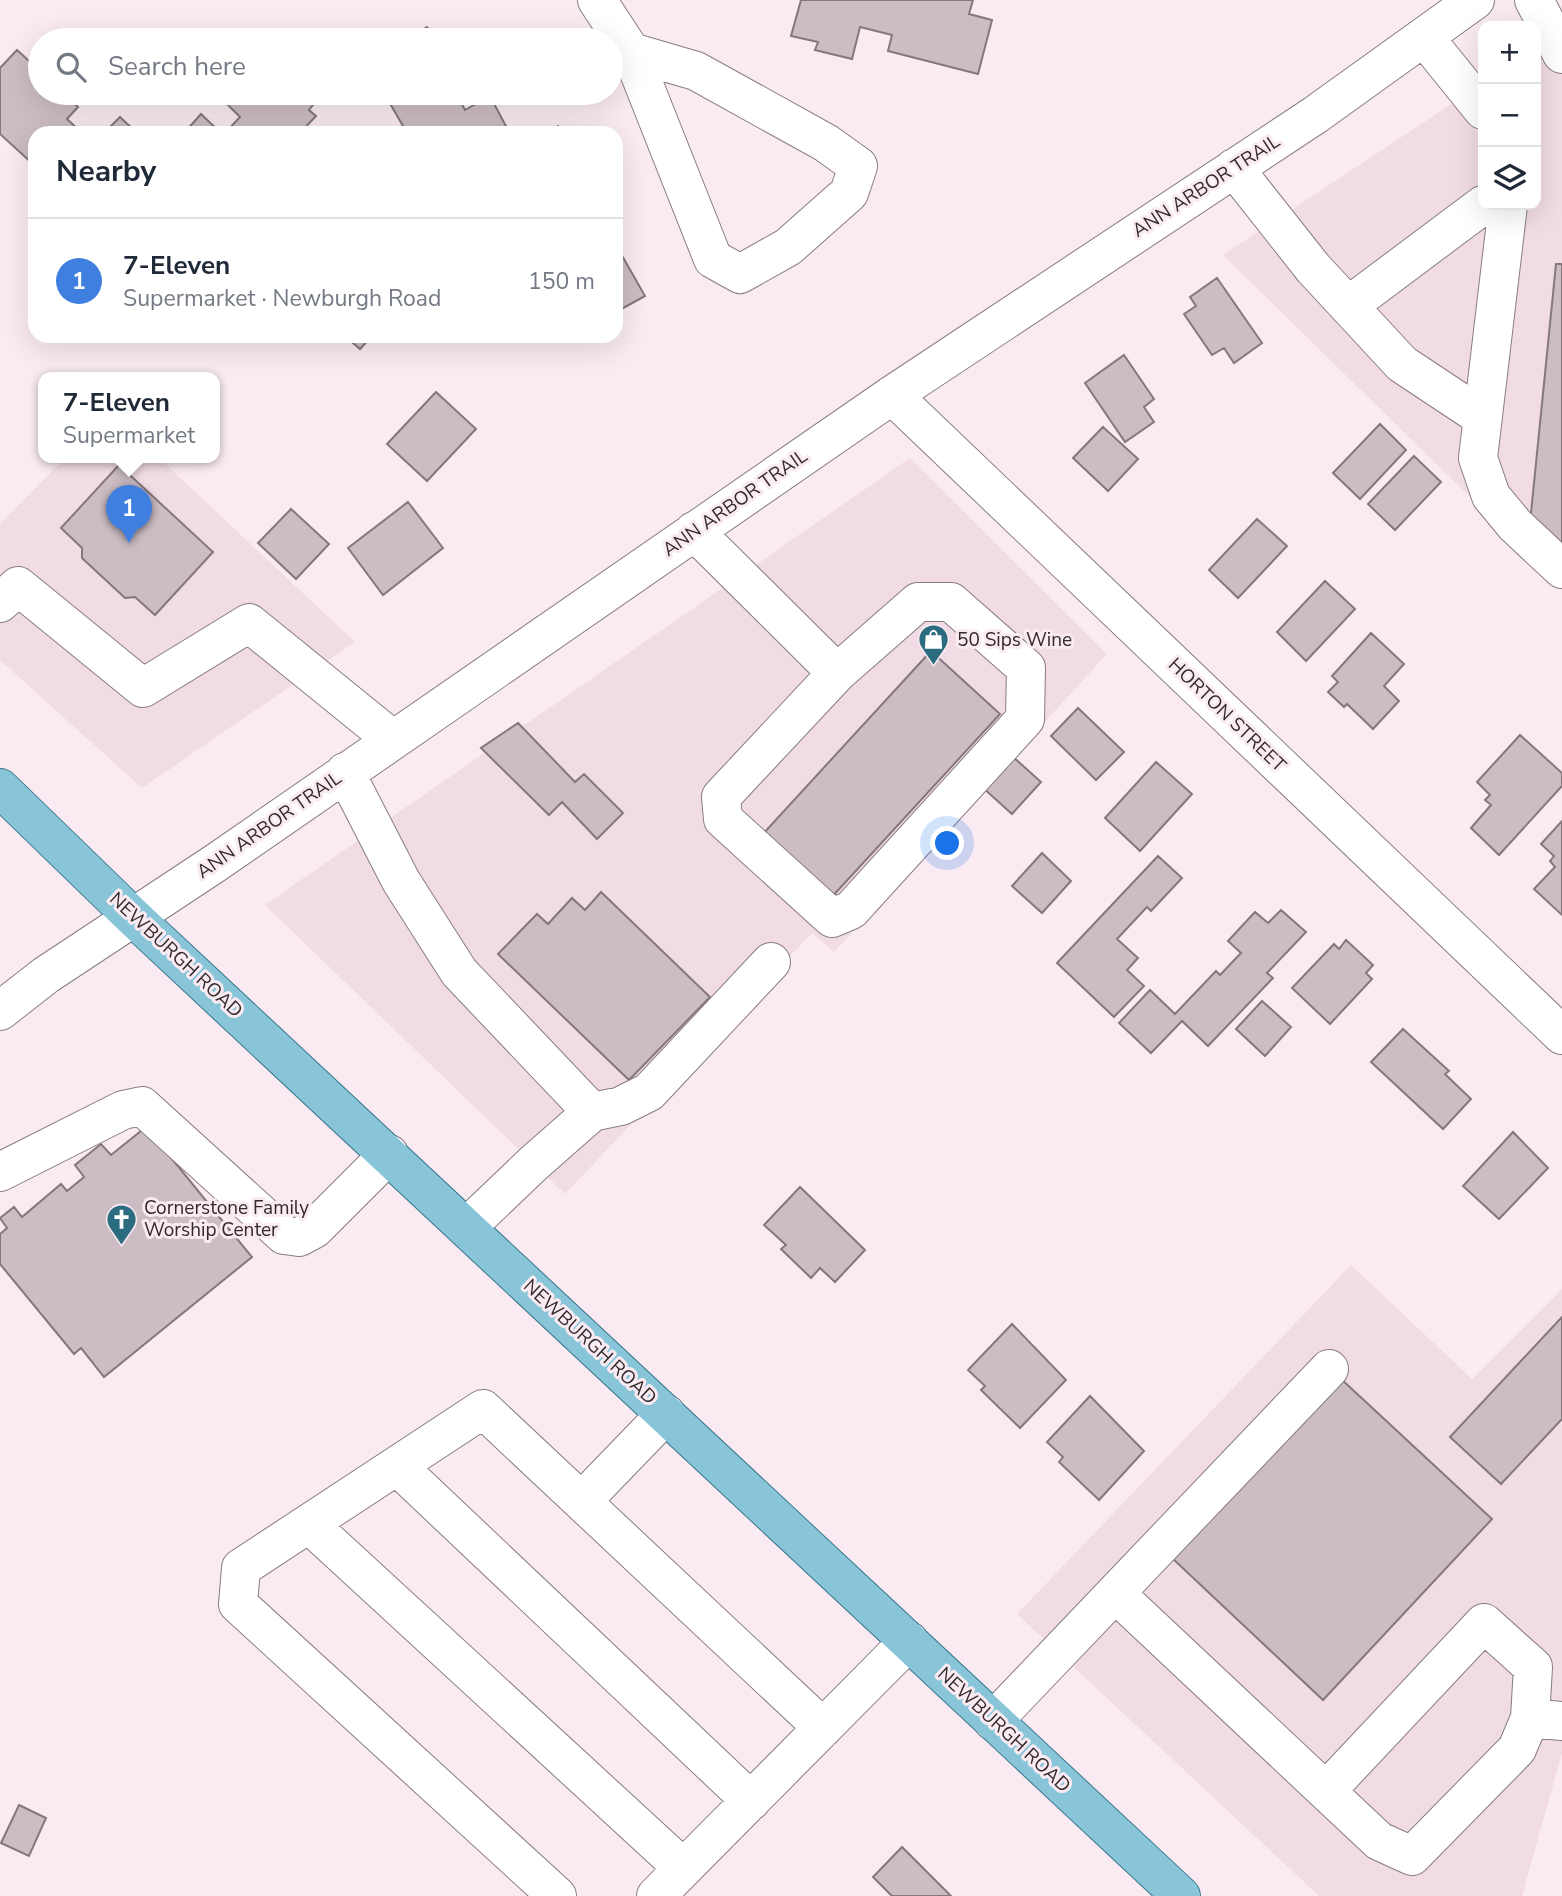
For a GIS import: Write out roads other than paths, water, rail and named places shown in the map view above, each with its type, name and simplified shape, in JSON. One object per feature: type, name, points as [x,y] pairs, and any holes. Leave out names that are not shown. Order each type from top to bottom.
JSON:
[{"type":"main road","name":"NEWBURGH ROAD","points":[[0,788],[133,917],[1181,1896]]},
{"type":"street","points":[[597,0],[615,28]]},
{"type":"street","points":[[1534,0],[1562,54]]},
{"type":"street","points":[[1447,14],[1478,97]]},
{"type":"street","name":"ANN ARBOR TRAIL","points":[[0,1011],[46,975],[217,862],[892,395],[1315,115],[1447,14]]},
{"type":"street","points":[[623,40],[631,52],[713,260],[740,274],[788,247],[849,193],[858,166],[826,143],[696,71],[631,52]]},
{"type":"street","points":[[1234,168],[1313,268],[1402,364],[1482,417]]},
{"type":"street","points":[[1348,306],[1478,209]]},
{"type":"street","points":[[1507,210],[1478,458],[1491,496],[1515,526],[1562,569]]},
{"type":"street","name":"HORTON STREET","points":[[892,395],[1562,1035]]},
{"type":"street","points":[[694,531],[837,673]]},
{"type":"street","points":[[0,603],[18,586],[143,688],[248,623],[392,739]]},
{"type":"street","points":[[918,602],[951,602],[1026,668],[1025,719],[851,910],[832,918],[723,819],[721,797],[837,673],[918,602]]},
{"type":"street","points":[[345,772],[401,881],[459,972],[592,1112]]},
{"type":"street","points":[[467,1227],[592,1112],[621,1106],[649,1092],[771,962]]},
{"type":"street","points":[[0,1172],[123,1110],[142,1106],[284,1235],[299,1237],[314,1229],[389,1154]]},
{"type":"street","points":[[993,1721],[1329,1369]]},
{"type":"street","points":[[557,1896],[238,1604],[241,1568],[483,1409],[823,1728]]},
{"type":"street","points":[[582,1502],[666,1414]]},
{"type":"street","points":[[397,1466],[751,1801]]},
{"type":"street","points":[[309,1524],[683,1868]]},
{"type":"street","points":[[1116,1594],[1379,1841],[1412,1856],[1546,1720],[1533,1667],[1484,1623],[1326,1791]]},
{"type":"street","points":[[656,1896],[909,1641]]},
{"type":"place","name":"7-Eleven","points":[[129,543]]},
{"type":"place","name":"50 Sips Wine","points":[[934,667]]},
{"type":"place","name":"Cornerstone Family Worship Center","points":[[121,1246]]}]
